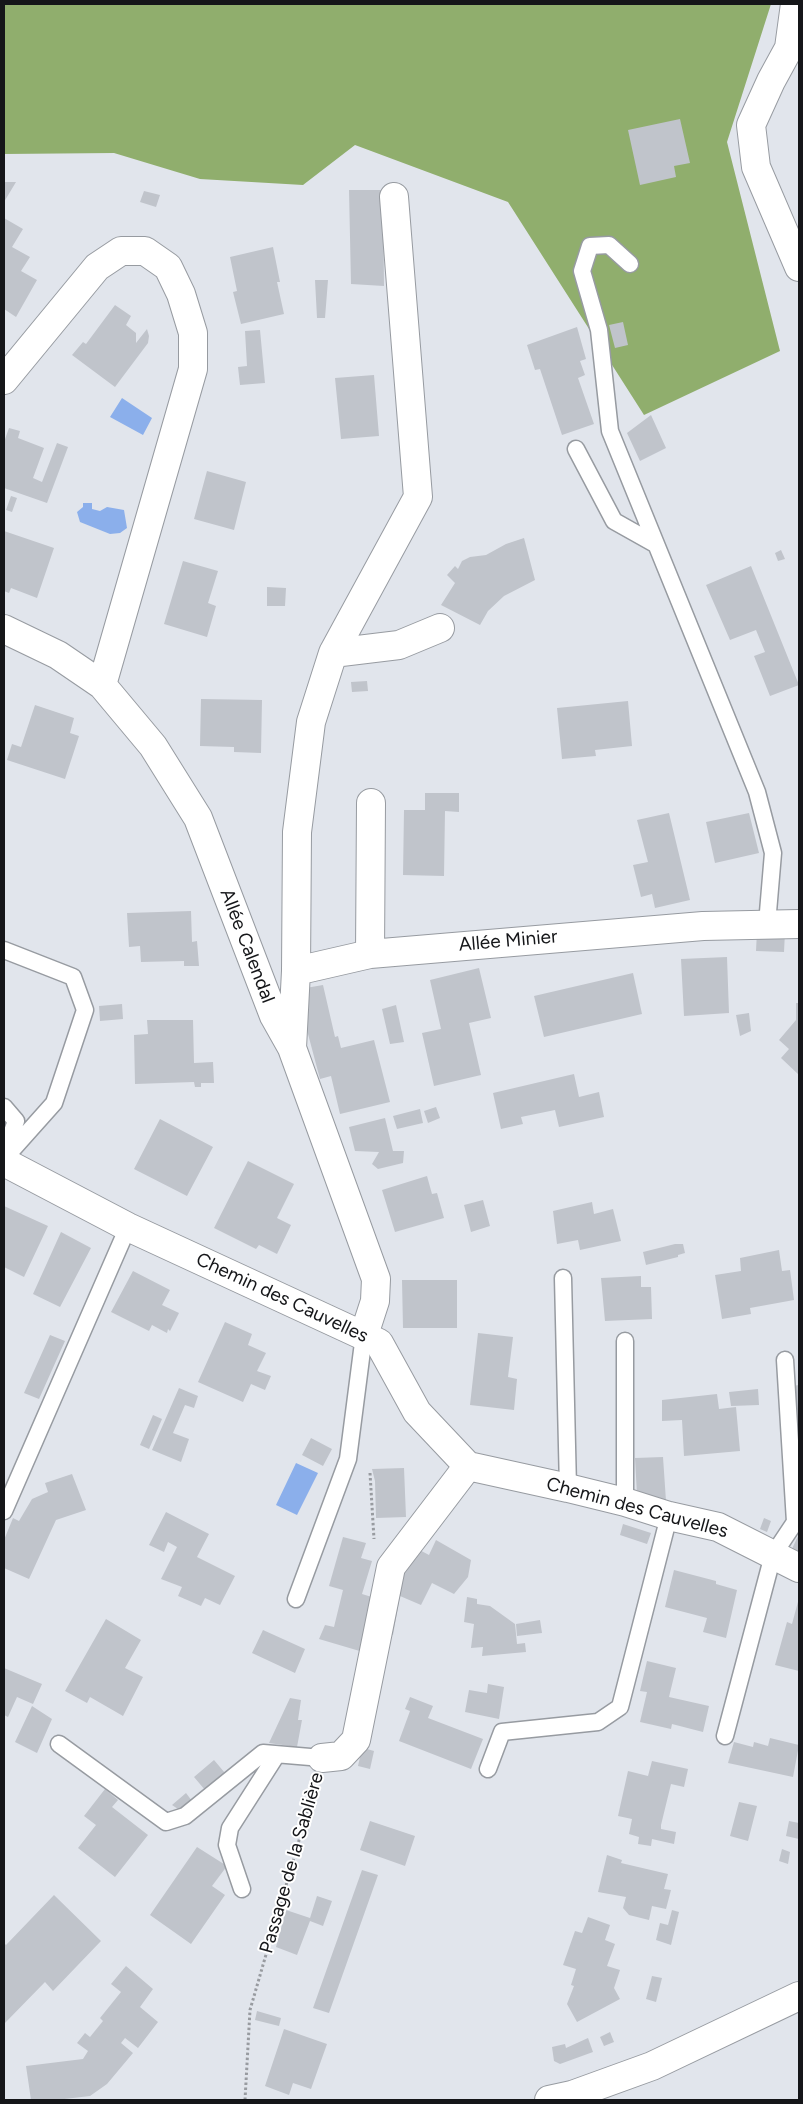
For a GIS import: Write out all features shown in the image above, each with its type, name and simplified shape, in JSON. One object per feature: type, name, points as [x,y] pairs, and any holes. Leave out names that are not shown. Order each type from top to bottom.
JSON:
[{"type":"street","points":[[795,4],[794,49],[771,81],[751,125],[756,167],[799,267]]},
{"type":"street","points":[[292,1048],[296,971],[297,832],[311,722],[333,653],[418,497],[394,197]]},
{"type":"street","points":[[4,380],[97,267],[121,251],[145,251],[168,267],[180,294],[193,333],[193,369],[102,685]]},
{"type":"street","points":[[333,653],[399,645],[440,628]]},
{"type":"street","name":"Allée Calendal","points":[[4,629],[58,656],[102,685],[153,746],[198,818],[274,1016],[292,1048],[376,1279],[375,1301],[364,1335]]},
{"type":"street","points":[[370,954],[371,803]]},
{"type":"street","name":"Allée Minier","points":[[296,971],[370,954],[655,929],[799,924]]},
{"type":"street","name":"Chemin des Cauvelles","points":[[4,1159],[128,1227],[364,1335],[379,1344],[400,1377],[417,1412],[468,1466],[626,1502],[669,1516],[718,1527],[799,1568]]},
{"type":"street","name":"Passage de la Sablière","points":[[322,1758],[341,1756],[356,1740],[391,1567],[468,1466]]},
{"type":"street","points":[[549,2100],[572,2095],[652,2066],[799,1996]]},
{"type":"lane","points":[[630,264],[609,244],[590,246],[582,271],[599,330],[610,431],[756,792],[773,853],[767,924]]},
{"type":"lane","points":[[576,449],[614,521],[655,544]]},
{"type":"lane","points":[[4,950],[73,978],[85,1010],[54,1103],[4,1159]]},
{"type":"lane","points":[[4,1107],[16,1122],[4,1159]]},
{"type":"lane","points":[[4,1511],[128,1227]]},
{"type":"lane","points":[[564,1278],[568,1488]]},
{"type":"lane","points":[[296,1599],[348,1459],[364,1335]]},
{"type":"lane","points":[[625,1341],[626,1502]]},
{"type":"lane","points":[[725,1736],[773,1554],[794,1522],[785,1360]]},
{"type":"lane","points":[[488,1769],[502,1732],[598,1722],[620,1707],[669,1516]]},
{"type":"lane","points":[[59,1744],[166,1822],[185,1816],[263,1753],[276,1756],[322,1758]]},
{"type":"lane","points":[[242,1889],[227,1845],[230,1828],[276,1756]]},
{"type":"path","name":"Passage de la Sablière","points":[[245,2100],[250,2010],[322,1758]]},
{"type":"green space","points":[[4,4],[771,4],[727,142],[780,351],[644,415],[508,202],[355,145],[303,185],[200,179],[114,153],[4,154]]},
{"type":"water","points":[[122,398],[152,418],[143,435],[110,417]]},
{"type":"water","points":[[83,503],[92,503],[92,509],[100,511],[107,507],[124,510],[127,528],[120,533],[110,534],[80,522],[77,512],[83,507]]},
{"type":"water","points":[[296,1463],[318,1473],[297,1515],[276,1505]]},
{"type":"building","points":[[680,119],[690,163],[674,166],[676,177],[640,185],[628,130]]},
{"type":"building","points":[[4,182],[16,182],[4,202]]},
{"type":"building","points":[[349,190],[383,190],[384,286],[351,284]]},
{"type":"building","points":[[144,191],[160,195],[156,207],[140,202]]},
{"type":"building","points":[[4,218],[23,229],[12,247],[30,257],[21,271],[37,280],[16,317],[4,309]]},
{"type":"building","points":[[273,247],[280,282],[277,282],[284,314],[241,324],[233,292],[237,291],[230,257]]},
{"type":"building","points":[[315,280],[328,280],[325,318],[317,318]]},
{"type":"building","points":[[115,305],[131,316],[126,325],[136,333],[136,343],[147,329],[149,336],[148,343],[115,387],[72,355],[83,342],[86,344]]},
{"type":"building","points":[[623,322],[628,345],[615,348],[609,325]]},
{"type":"building","points":[[577,327],[586,359],[580,361],[585,375],[578,378],[594,424],[562,435],[540,369],[535,370],[527,345]]},
{"type":"building","points":[[260,330],[265,383],[240,385],[238,367],[247,366],[245,331]]},
{"type":"building","points":[[374,375],[379,436],[341,439],[335,378]]},
{"type":"building","points":[[651,415],[666,448],[640,461],[627,433]]},
{"type":"building","points":[[9,428],[20,431],[18,438],[44,448],[33,478],[42,482],[57,443],[68,447],[47,503],[4,488],[4,442]]},
{"type":"building","points":[[207,471],[246,482],[234,530],[194,519]]},
{"type":"building","points":[[11,496],[17,498],[12,512],[6,510]]},
{"type":"building","points":[[4,531],[54,548],[37,598],[11,588],[9,593],[4,591]]},
{"type":"building","points":[[524,538],[535,580],[504,596],[488,611],[480,625],[441,605],[455,583],[447,575],[455,566],[458,569],[462,561],[470,557],[486,555],[506,544]]},
{"type":"building","points":[[781,550],[785,559],[778,561],[775,553]]},
{"type":"building","points":[[183,561],[218,571],[208,603],[216,606],[207,637],[164,624]]},
{"type":"building","points":[[751,566],[799,685],[770,696],[754,656],[765,652],[756,630],[730,640],[706,585]]},
{"type":"building","points":[[267,587],[286,588],[285,606],[267,606]]},
{"type":"building","points":[[367,681],[368,691],[352,692],[351,682]]},
{"type":"building","points":[[201,699],[262,700],[261,753],[234,752],[234,747],[200,746]]},
{"type":"building","points":[[628,701],[632,746],[595,750],[596,756],[562,759],[557,708]]},
{"type":"building","points":[[35,705],[74,718],[70,733],[79,736],[65,779],[7,760],[12,744],[21,747]]},
{"type":"building","points":[[425,793],[459,793],[459,812],[445,811],[444,876],[403,875],[404,810],[425,810]]},
{"type":"building","points":[[669,813],[690,900],[655,908],[652,894],[641,897],[633,865],[648,862],[637,820]]},
{"type":"building","points":[[749,813],[759,853],[715,863],[706,822]]},
{"type":"building","points":[[191,911],[192,942],[197,941],[199,966],[184,966],[184,961],[141,962],[140,946],[129,947],[127,913]]},
{"type":"building","points":[[757,931],[785,932],[784,952],[756,951]]},
{"type":"building","points":[[727,957],[729,1013],[684,1016],[681,959]]},
{"type":"building","points":[[479,968],[491,1018],[469,1023],[481,1075],[434,1086],[422,1033],[441,1029],[430,980]]},
{"type":"building","points":[[633,973],[642,1014],[544,1037],[534,996]]},
{"type":"building","points":[[323,985],[335,1037],[338,1036],[341,1048],[374,1040],[390,1102],[340,1114],[331,1076],[320,1079],[300,1004],[300,989]]},
{"type":"building","points":[[796,1003],[799,1003],[799,1075],[781,1058],[789,1049],[779,1040],[796,1020]]},
{"type":"building","points":[[122,1004],[123,1019],[100,1021],[99,1006]]},
{"type":"building","points":[[396,1005],[404,1042],[390,1044],[382,1009]]},
{"type":"building","points":[[749,1013],[751,1031],[740,1036],[736,1015]]},
{"type":"building","points":[[147,1020],[193,1020],[194,1063],[213,1062],[214,1083],[201,1083],[201,1087],[195,1087],[194,1082],[135,1084],[134,1035],[148,1034]]},
{"type":"building","points":[[574,1074],[579,1097],[599,1092],[604,1117],[559,1127],[555,1110],[521,1117],[523,1124],[501,1129],[493,1093]]},
{"type":"building","points":[[436,1107],[440,1118],[428,1123],[424,1111]]},
{"type":"building","points":[[420,1109],[423,1123],[397,1129],[393,1116]]},
{"type":"building","points":[[385,1118],[393,1151],[404,1151],[403,1163],[378,1169],[372,1164],[379,1152],[355,1151],[349,1127]]},
{"type":"building","points":[[160,1119],[213,1147],[187,1196],[134,1169]]},
{"type":"building","points":[[248,1161],[294,1184],[277,1218],[291,1225],[277,1254],[259,1245],[256,1249],[214,1228]]},
{"type":"building","points":[[427,1176],[432,1194],[437,1193],[444,1218],[395,1232],[382,1190]]},
{"type":"building","points":[[483,1200],[490,1226],[471,1232],[464,1205]]},
{"type":"building","points":[[592,1202],[594,1214],[613,1209],[621,1241],[580,1250],[578,1240],[557,1244],[553,1211]]},
{"type":"building","points":[[4,1206],[48,1226],[24,1277],[4,1267]]},
{"type":"building","points":[[61,1232],[91,1248],[60,1307],[33,1294]]},
{"type":"building","points":[[675,1244],[683,1244],[685,1253],[678,1255],[678,1257],[646,1265],[643,1252]]},
{"type":"building","points":[[779,1250],[782,1271],[790,1270],[794,1300],[750,1308],[751,1314],[722,1319],[715,1275],[741,1271],[740,1258]]},
{"type":"building","points":[[133,1271],[170,1290],[162,1305],[179,1313],[170,1331],[168,1329],[167,1333],[152,1325],[149,1331],[111,1312]]},
{"type":"building","points":[[641,1276],[641,1287],[651,1287],[652,1319],[605,1321],[601,1278]]},
{"type":"building","points":[[402,1280],[457,1280],[457,1328],[403,1328]]},
{"type":"building","points":[[225,1322],[252,1334],[248,1345],[266,1353],[257,1371],[271,1376],[265,1390],[251,1384],[243,1402],[198,1382]]},
{"type":"building","points":[[478,1333],[513,1337],[508,1377],[517,1379],[514,1410],[470,1405]]},
{"type":"building","points":[[50,1335],[65,1341],[39,1399],[24,1393]]},
{"type":"building","points":[[799,1385],[799,1437],[798,1437],[792,1386]]},
{"type":"building","points":[[179,1388],[198,1396],[194,1408],[185,1405],[173,1433],[189,1439],[181,1462],[152,1450]]},
{"type":"building","points":[[758,1389],[759,1405],[731,1406],[729,1392]]},
{"type":"building","points":[[717,1394],[719,1409],[736,1407],[740,1451],[684,1456],[682,1420],[662,1421],[662,1400]]},
{"type":"building","points":[[153,1415],[162,1419],[149,1449],[140,1445]]},
{"type":"building","points":[[311,1438],[332,1449],[323,1466],[302,1455]]},
{"type":"building","points":[[663,1457],[666,1501],[637,1495],[635,1458]]},
{"type":"building","points":[[404,1468],[406,1517],[376,1518],[375,1481],[372,1469]]},
{"type":"building","points":[[72,1474],[86,1510],[56,1520],[29,1579],[4,1568],[4,1540],[13,1518],[19,1521],[32,1499],[48,1492],[45,1483]]},
{"type":"building","points":[[166,1512],[209,1534],[197,1557],[235,1576],[220,1605],[205,1598],[201,1606],[178,1596],[182,1587],[161,1579],[177,1547],[168,1542],[164,1552],[149,1545]]},
{"type":"building","points":[[764,1518],[771,1521],[767,1532],[760,1529]]},
{"type":"building","points":[[623,1524],[651,1533],[647,1544],[620,1535]]},
{"type":"building","points":[[799,1534],[799,1555],[791,1551]]},
{"type":"building","points":[[343,1537],[366,1543],[361,1558],[372,1561],[362,1594],[375,1598],[363,1652],[319,1639],[325,1625],[334,1627],[343,1590],[329,1586]]},
{"type":"building","points":[[436,1540],[471,1560],[468,1577],[454,1594],[432,1583],[421,1605],[400,1596],[393,1635],[382,1632],[412,1546],[429,1555]]},
{"type":"building","points":[[674,1570],[716,1581],[716,1584],[737,1590],[726,1638],[703,1632],[707,1618],[665,1607]]},
{"type":"building","points":[[467,1597],[477,1599],[477,1604],[490,1606],[515,1624],[517,1644],[525,1643],[526,1652],[482,1656],[483,1647],[471,1648],[474,1624],[464,1622]]},
{"type":"building","points":[[799,1598],[799,1671],[775,1665],[787,1622],[792,1624]]},
{"type":"building","points":[[106,1619],[141,1640],[125,1668],[143,1677],[123,1716],[90,1697],[87,1703],[65,1691]]},
{"type":"building","points":[[540,1620],[542,1633],[517,1636],[516,1624]]},
{"type":"building","points":[[263,1630],[305,1649],[295,1673],[252,1653]]},
{"type":"building","points":[[647,1661],[676,1668],[669,1697],[709,1706],[703,1732],[672,1724],[671,1729],[640,1722],[647,1692],[640,1691]]},
{"type":"building","points":[[4,1668],[42,1684],[33,1704],[17,1697],[8,1717],[4,1715]]},
{"type":"building","points":[[488,1684],[504,1687],[499,1719],[465,1712],[469,1690],[487,1693]]},
{"type":"building","points":[[410,1697],[433,1706],[428,1718],[483,1739],[471,1769],[399,1741],[410,1711],[405,1709]]},
{"type":"building","points":[[290,1698],[301,1700],[298,1720],[302,1720],[297,1747],[269,1743]]},
{"type":"building","points":[[32,1706],[52,1719],[37,1753],[15,1742]]},
{"type":"building","points":[[366,1730],[371,1731],[367,1749],[374,1751],[370,1769],[358,1766]]},
{"type":"building","points":[[770,1738],[799,1745],[793,1777],[728,1763],[734,1742],[753,1747],[754,1742],[768,1746]]},
{"type":"building","points":[[214,1760],[225,1773],[205,1790],[194,1777]]},
{"type":"building","points":[[652,1761],[688,1769],[684,1787],[671,1784],[661,1825],[661,1829],[676,1832],[674,1844],[652,1839],[651,1846],[638,1844],[639,1837],[629,1834],[632,1819],[618,1816],[628,1771],[648,1776]]},
{"type":"building","points":[[105,1789],[118,1800],[112,1807],[148,1835],[115,1877],[78,1848],[96,1825],[84,1816]]},
{"type":"building","points":[[186,1793],[192,1801],[181,1811],[172,1805]]},
{"type":"building","points":[[739,1802],[757,1806],[748,1841],[730,1836]]},
{"type":"building","points":[[370,1821],[415,1836],[405,1866],[360,1850]]},
{"type":"building","points":[[789,1821],[799,1823],[799,1839],[786,1836]]},
{"type":"building","points":[[197,1847],[227,1866],[212,1886],[225,1895],[191,1944],[150,1915]]},
{"type":"building","points":[[782,1849],[790,1852],[788,1864],[779,1861]]},
{"type":"building","points":[[607,1855],[622,1860],[621,1863],[668,1874],[664,1889],[671,1890],[666,1909],[652,1906],[649,1920],[629,1915],[623,1908],[626,1897],[598,1892]]},
{"type":"building","points":[[362,1870],[378,1875],[329,2013],[313,2008]]},
{"type":"building","points":[[54,1895],[101,1941],[53,1991],[45,1982],[4,2024],[4,1943],[6,1945]]},
{"type":"building","points":[[317,1896],[332,1901],[323,1926],[310,1921],[297,1955],[276,1947],[286,1910],[310,1918]]},
{"type":"building","points":[[672,1910],[679,1912],[671,1945],[656,1940],[660,1923],[668,1925]]},
{"type":"building","points":[[588,1917],[610,1925],[605,1940],[615,1944],[607,1966],[620,1970],[614,1988],[620,1999],[577,2022],[567,2004],[574,1986],[571,1985],[576,1969],[563,1965],[575,1931],[582,1933]]},
{"type":"building","points":[[126,1966],[153,1989],[140,2007],[158,2022],[138,2048],[125,2038],[121,2043],[133,2053],[107,2084],[90,2096],[56,2100],[31,2100],[26,2066],[83,2059],[88,2051],[77,2043],[85,2033],[90,2037],[103,2021],[100,2018],[121,1992],[111,1984]]},
{"type":"building","points":[[652,1976],[662,1978],[656,2002],[646,1999]]},
{"type":"building","points":[[257,2011],[281,2018],[279,2026],[255,2020]]},
{"type":"building","points":[[284,2029],[327,2044],[311,2089],[293,2083],[289,2095],[265,2086]]},
{"type":"building","points":[[610,2032],[614,2042],[604,2046],[600,2037]]},
{"type":"building","points":[[588,2038],[593,2052],[560,2064],[554,2061],[552,2047],[565,2044],[566,2048]]}]
